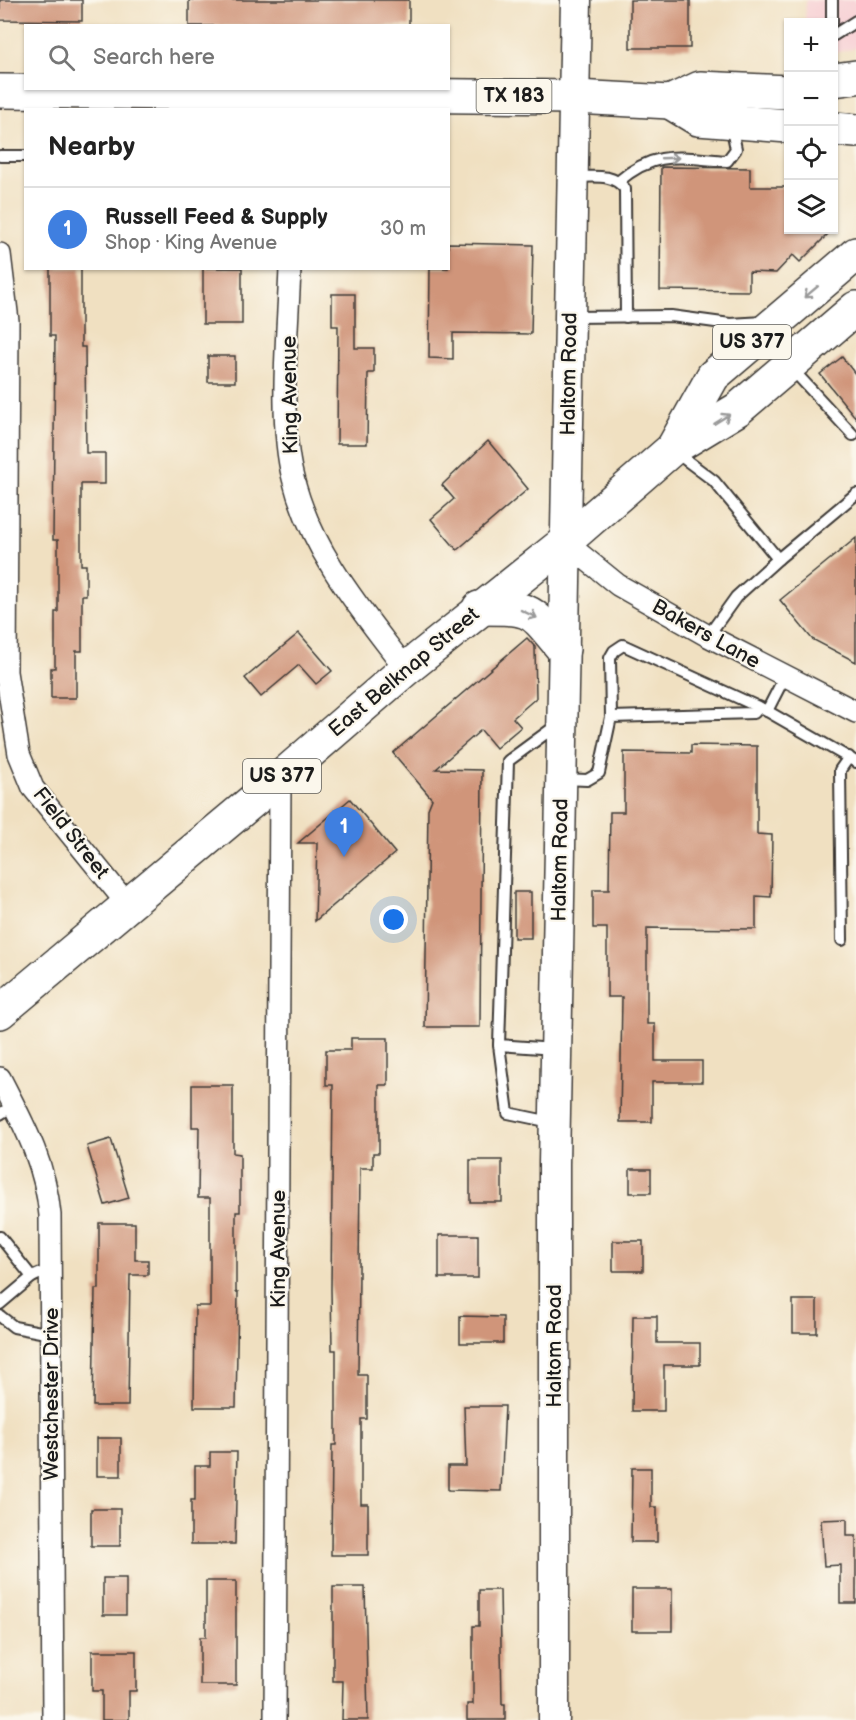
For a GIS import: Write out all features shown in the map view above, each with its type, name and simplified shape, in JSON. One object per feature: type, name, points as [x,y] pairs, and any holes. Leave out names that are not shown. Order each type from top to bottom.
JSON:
[{"type":"main road","name":"Haltom Road","points":[[554,1720],[555,1123],[576,0]]},
{"type":"main road","points":[[838,79],[856,77]]},
{"type":"main road","points":[[730,106],[784,86]]},
{"type":"main road","name":"TX 183","points":[[0,91],[50,96],[183,97],[292,102],[575,97],[670,102],[700,88],[730,106],[784,124]]},
{"type":"main road","name":"TX 183","points":[[730,106],[784,93]]},
{"type":"main road","points":[[838,94],[856,95]]},
{"type":"main road","points":[[838,129],[856,130]]},
{"type":"main road","name":"US 377","points":[[672,449],[713,375],[856,254]]},
{"type":"main road","name":"US 377","points":[[672,449],[738,409],[856,308]]},
{"type":"main road","name":"East Belknap Street","points":[[0,1012],[280,778],[406,669],[565,542],[672,449]]},
{"type":"main road","points":[[480,608],[527,610],[538,618],[563,649]]},
{"type":"street","name":"Field Street","points":[[0,254],[8,321],[6,672],[19,754],[33,788],[128,905]]},
{"type":"street","name":"King Avenue","points":[[290,270],[286,423],[292,476],[308,524],[346,591],[406,669]]},
{"type":"street","name":"Bakers Lane","points":[[565,542],[618,585],[708,636],[856,712]]},
{"type":"street","name":"King Avenue","points":[[275,1720],[280,778]]},
{"type":"street","name":"Westchester Drive","points":[[0,1078],[7,1109],[29,1133],[47,1183],[41,1273],[51,1334],[53,1720]]},
{"type":"lane","points":[[832,0],[832,18]]},
{"type":"lane","points":[[838,32],[856,21]]},
{"type":"lane","points":[[619,181],[647,160],[667,157],[727,160],[736,149],[730,106]]},
{"type":"lane","points":[[0,156],[24,156]]},
{"type":"lane","points":[[574,177],[609,177],[619,181],[625,189],[626,317]]},
{"type":"lane","points":[[570,317],[671,316],[730,324],[777,321]]},
{"type":"lane","points":[[789,366],[853,435]]},
{"type":"lane","points":[[672,449],[714,481],[778,559]]},
{"type":"lane","points":[[708,636],[736,597],[856,494]]},
{"type":"lane","points":[[561,779],[587,780],[599,773],[611,717],[610,658],[614,651],[623,645],[763,709],[852,760],[840,770],[842,940]]},
{"type":"lane","points":[[611,717],[754,713],[763,709],[785,676]]},
{"type":"lane","points":[[555,1123],[508,1113],[499,1045],[508,761],[562,721]]},
{"type":"lane","points":[[499,1045],[556,1049]]},
{"type":"lane","points":[[0,1237],[41,1273],[0,1304]]},
{"type":"lane","points":[[0,1316],[14,1327],[51,1334]]},
{"type":"shaded area","points":[[806,0],[856,0],[856,48],[838,52],[838,18],[805,18]]},
{"type":"building","points":[[0,0],[82,0],[82,21],[0,20]]},
{"type":"building","points":[[189,0],[409,0],[409,24],[189,24]]},
{"type":"building","points":[[630,0],[690,0],[690,48],[630,48]]},
{"type":"building","points":[[661,167],[750,168],[750,187],[784,187],[784,234],[828,234],[800,262],[793,255],[776,273],[749,272],[749,291],[660,290]]},
{"type":"building","points":[[450,243],[533,245],[531,334],[453,333],[453,359],[429,358],[430,270],[450,270]]},
{"type":"building","points":[[50,270],[81,270],[81,347],[85,347],[86,453],[105,453],[105,484],[81,484],[81,565],[86,565],[86,595],[82,595],[82,651],[76,651],[76,698],[51,698],[51,668],[55,668],[55,612],[58,612],[58,540],[53,540],[55,336],[50,336]]},
{"type":"building","points":[[203,270],[242,270],[242,324],[203,324]]},
{"type":"building","points":[[332,294],[355,294],[355,348],[374,348],[374,373],[368,373],[367,444],[337,444],[338,326],[332,326]]},
{"type":"building","points":[[208,356],[235,356],[235,382],[208,382]]},
{"type":"building","points":[[842,357],[856,375],[856,418],[820,374]]},
{"type":"building","points":[[488,441],[528,489],[457,550],[431,519],[454,499],[442,485]]},
{"type":"building","points":[[856,538],[856,662],[812,639],[780,600]]},
{"type":"building","points":[[299,633],[332,671],[316,684],[299,665],[261,697],[245,678]]},
{"type":"building","points":[[527,638],[535,647],[536,698],[513,718],[521,727],[496,748],[481,730],[436,769],[482,770],[480,1027],[425,1027],[428,809],[432,799],[393,753]]},
{"type":"building","points":[[691,745],[757,746],[757,834],[772,835],[771,897],[756,896],[756,929],[647,928],[647,1024],[655,1024],[655,1061],[702,1061],[702,1082],[652,1082],[652,1122],[620,1122],[622,997],[607,997],[607,928],[593,928],[593,890],[609,890],[610,812],[624,812],[624,752],[691,753]]},
{"type":"building","points":[[350,799],[395,853],[315,921],[317,843],[298,843]]},
{"type":"building","points":[[514,892],[531,892],[531,938],[514,938]]},
{"type":"building","points":[[351,1038],[388,1038],[388,1085],[379,1085],[379,1153],[373,1153],[373,1168],[360,1168],[358,1375],[367,1375],[367,1419],[361,1419],[361,1504],[368,1504],[368,1555],[331,1555],[332,1445],[336,1445],[336,1350],[332,1350],[331,1289],[333,1085],[326,1085],[326,1050],[351,1050]]},
{"type":"building","points":[[192,1085],[233,1085],[233,1153],[240,1154],[240,1212],[236,1212],[236,1292],[238,1292],[236,1407],[194,1407],[195,1306],[210,1306],[210,1198],[198,1198],[199,1127],[192,1127]]},
{"type":"building","points":[[111,1139],[129,1198],[105,1205],[87,1146]]},
{"type":"building","points":[[470,1160],[502,1160],[502,1202],[470,1202]]},
{"type":"building","points":[[630,1169],[651,1169],[651,1193],[630,1193]]},
{"type":"building","points":[[99,1223],[135,1223],[135,1260],[148,1260],[148,1275],[130,1275],[128,1406],[93,1406],[95,1289],[99,1289]]},
{"type":"building","points":[[439,1235],[478,1235],[478,1278],[439,1278]]},
{"type":"building","points":[[613,1241],[643,1241],[643,1271],[613,1271]]},
{"type":"building","points":[[793,1300],[817,1300],[817,1333],[793,1333]]},
{"type":"building","points":[[460,1316],[503,1317],[503,1343],[460,1343]]},
{"type":"building","points":[[633,1316],[657,1316],[657,1343],[700,1343],[700,1365],[664,1365],[664,1411],[632,1411]]},
{"type":"building","points":[[464,1406],[505,1406],[501,1491],[448,1490],[448,1466],[466,1466]]},
{"type":"building","points":[[97,1438],[121,1438],[121,1476],[97,1476]]},
{"type":"building","points":[[210,1452],[237,1452],[235,1544],[191,1544],[191,1500],[195,1500],[195,1466],[210,1466]]},
{"type":"building","points":[[632,1468],[651,1468],[651,1507],[657,1507],[657,1542],[631,1542]]},
{"type":"building","points":[[91,1509],[120,1509],[120,1546],[91,1546]]},
{"type":"building","points":[[847,1519],[847,1536],[856,1536],[856,1603],[840,1603],[840,1565],[824,1566],[821,1520]]},
{"type":"building","points":[[103,1578],[126,1578],[126,1615],[103,1615]]},
{"type":"building","points":[[206,1581],[236,1581],[236,1685],[200,1685],[200,1637],[206,1637]]},
{"type":"building","points":[[333,1587],[365,1587],[368,1720],[342,1720],[343,1681],[333,1681]]},
{"type":"building","points":[[632,1589],[672,1589],[672,1631],[632,1631]]},
{"type":"building","points":[[479,1590],[500,1590],[502,1704],[505,1704],[505,1720],[467,1720],[467,1704],[473,1704],[473,1626],[479,1626]]},
{"type":"building","points":[[92,1651],[136,1651],[136,1691],[129,1691],[129,1720],[102,1720],[102,1691],[92,1691]]},
{"type":"place","name":"Russell Feed & Supply","points":[[344,857]]}]
